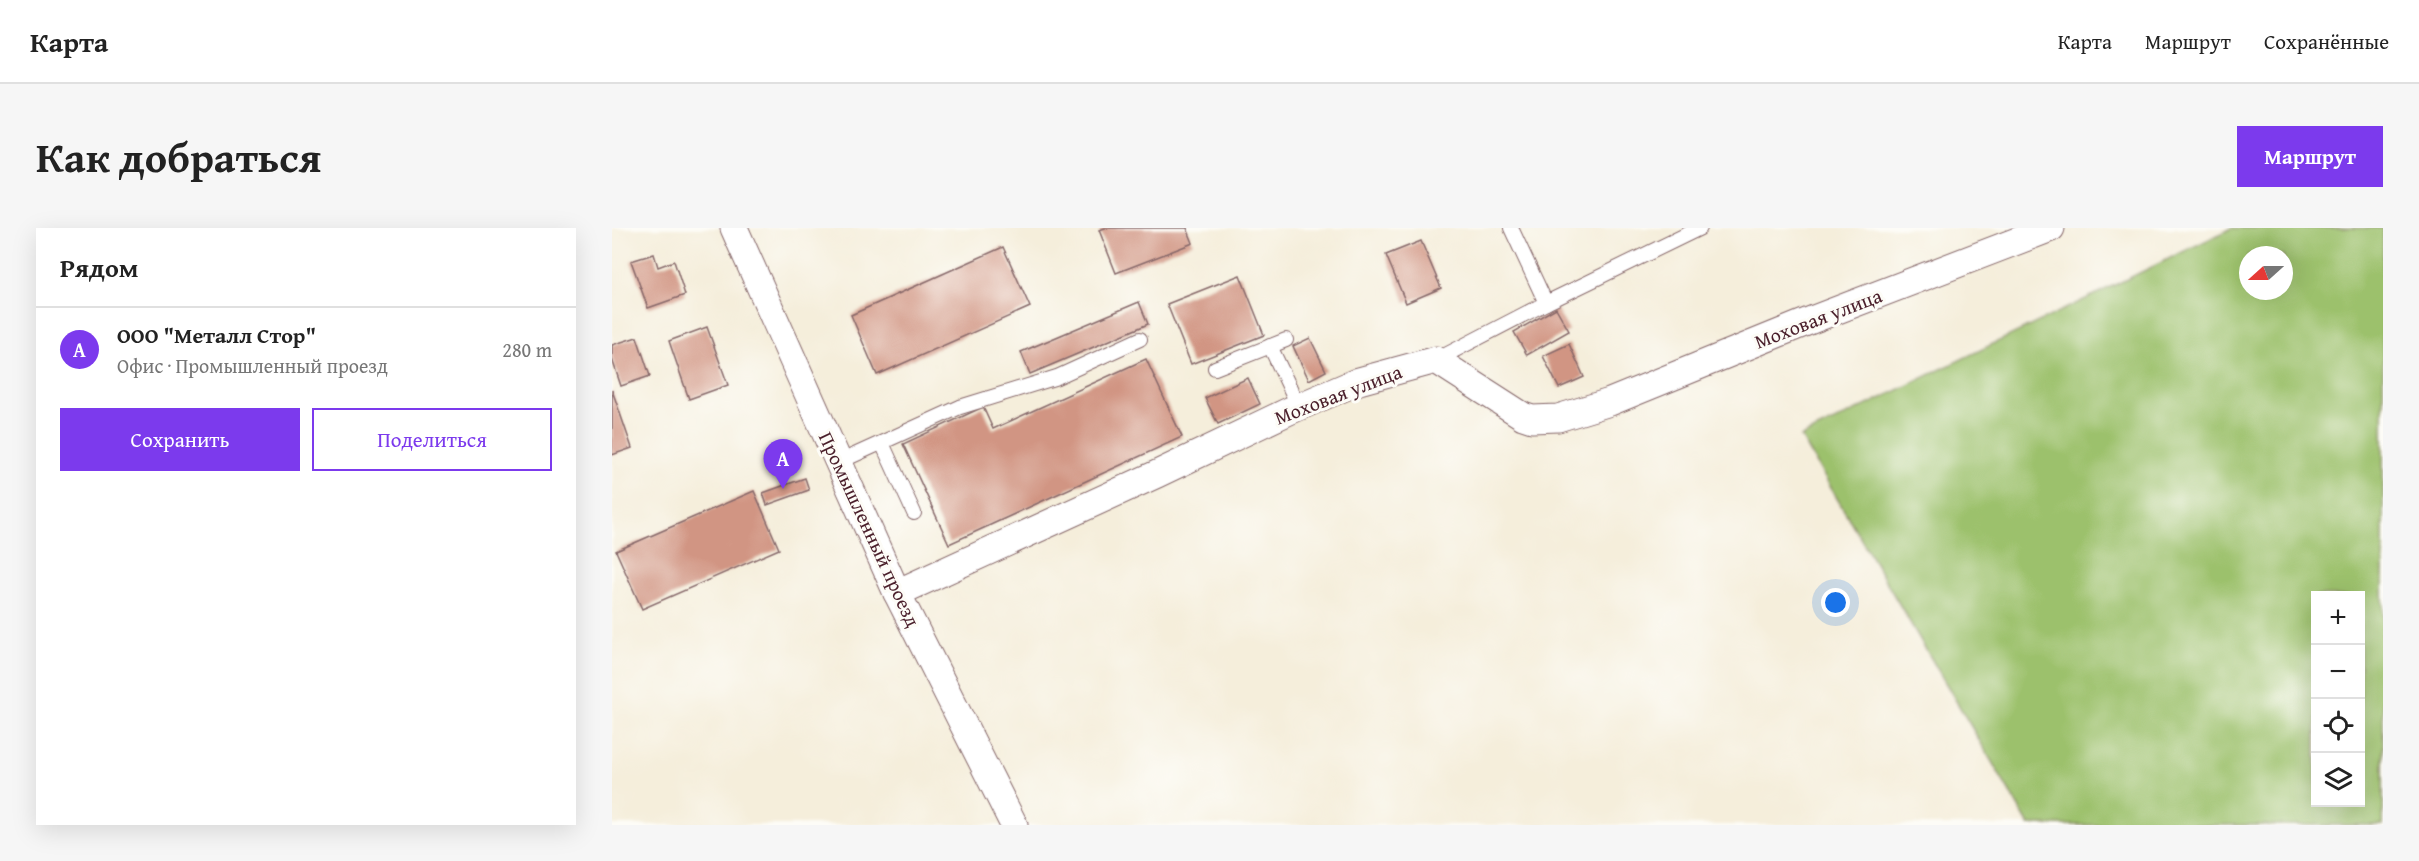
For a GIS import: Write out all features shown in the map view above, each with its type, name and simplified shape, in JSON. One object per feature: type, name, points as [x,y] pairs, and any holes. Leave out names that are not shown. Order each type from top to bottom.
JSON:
[{"type":"street","name":"Промышленный проезд","points":[[734,228],[897,593],[1014,825]]},
{"type":"street","name":"Моховая улица","points":[[897,593],[1359,381],[1436,360],[1523,416],[1546,419],[1566,417],[1610,402],[2051,228]]},
{"type":"lane","points":[[1511,228],[1546,303]]},
{"type":"lane","points":[[1436,360],[1700,228]]},
{"type":"lane","points":[[839,462],[960,407],[1057,376],[1140,339]]},
{"type":"lane","points":[[1215,368],[1286,340]]},
{"type":"lane","points":[[1270,346],[1299,407]]},
{"type":"lane","points":[[882,442],[914,513]]},
{"type":"green space","points":[[2232,228],[2383,228],[2383,825],[2029,825],[1801,437]]},
{"type":"building","points":[[1105,228],[1187,228],[1193,243],[1116,273],[1099,230]]},
{"type":"building","points":[[1421,241],[1441,288],[1406,303],[1386,255]]},
{"type":"building","points":[[1003,247],[1030,307],[877,375],[851,315]]},
{"type":"building","points":[[654,254],[658,267],[674,261],[685,295],[648,308],[631,261]]},
{"type":"building","points":[[1240,275],[1264,335],[1191,364],[1167,304]]},
{"type":"building","points":[[1139,302],[1148,324],[1030,374],[1021,352]]},
{"type":"building","points":[[1556,308],[1569,331],[1527,355],[1514,332]]},
{"type":"building","points":[[707,327],[728,385],[689,399],[669,341]]},
{"type":"building","points":[[637,337],[650,376],[621,386],[612,359],[612,345]]},
{"type":"building","points":[[1310,338],[1326,371],[1309,380],[1293,346]]},
{"type":"building","points":[[1569,344],[1584,377],[1559,388],[1543,356]]},
{"type":"building","points":[[1146,359],[1182,437],[949,544],[903,444],[983,407],[993,429]]},
{"type":"building","points":[[1248,378],[1260,404],[1218,424],[1205,398]]},
{"type":"building","points":[[612,390],[632,448],[612,455]]},
{"type":"building","points":[[805,478],[809,490],[767,505],[763,493]]},
{"type":"building","points":[[754,491],[779,549],[642,609],[616,551]]},
{"type":"place","name":"ООО \"Металл Стор\"","points":[[783,489]]}]
